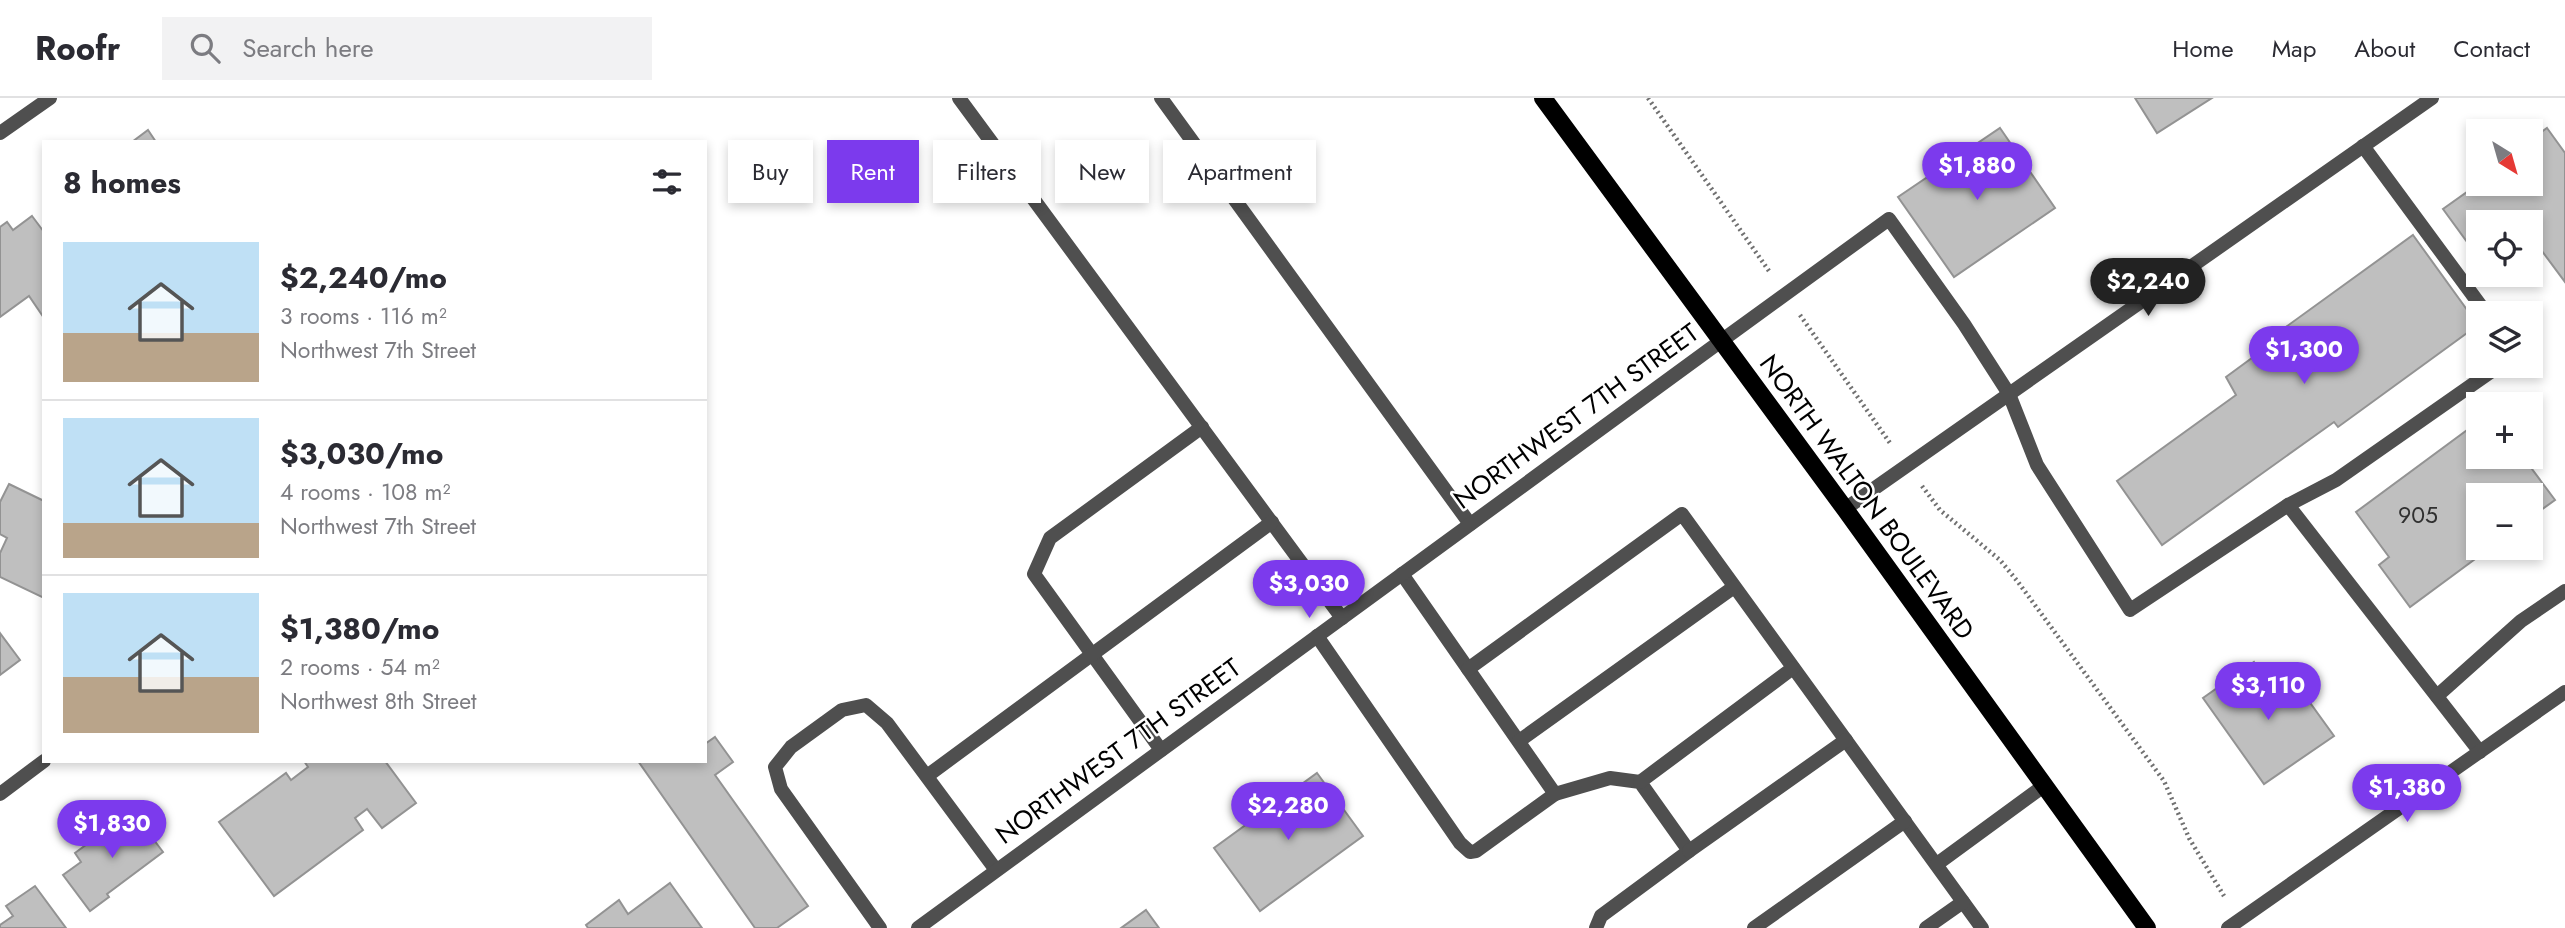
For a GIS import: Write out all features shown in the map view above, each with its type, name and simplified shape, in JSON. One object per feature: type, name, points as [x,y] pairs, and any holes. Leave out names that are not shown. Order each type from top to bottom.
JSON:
[{"type":"main road","name":"NORTH WALTON BOULEVARD","points":[[1543,98],[1845,509],[2147,928]]},
{"type":"street","points":[[0,133],[50,98]]},
{"type":"street","points":[[959,98],[1342,618]]},
{"type":"street","points":[[1161,98],[1470,524]]},
{"type":"street","points":[[1845,509],[2431,98]]},
{"type":"street","points":[[2363,146],[2477,301]]},
{"type":"street","name":"NORTHWEST 7TH STREET","points":[[918,928],[1784,293],[1889,219],[1964,324],[2009,394]]},
{"type":"street","points":[[2009,394],[2037,465],[2130,610],[2288,505],[2336,480],[2482,378]]},
{"type":"street","points":[[1161,750],[1034,574],[1050,538],[1202,427]]},
{"type":"street","points":[[2288,505],[2480,752]]},
{"type":"street","points":[[1468,669],[1682,514],[1982,928]]},
{"type":"street","points":[[927,776],[1272,522]]},
{"type":"street","points":[[1402,574],[1555,794]]},
{"type":"street","points":[[1518,741],[1734,587]]},
{"type":"street","points":[[2437,696],[2521,621],[2565,591]]},
{"type":"street","points":[[1317,636],[1460,843],[1470,852],[1476,851],[1555,794],[1611,778],[1640,782],[1793,668]]},
{"type":"street","points":[[2228,928],[2565,692]]},
{"type":"street","points":[[880,928],[781,789],[775,767],[791,747],[842,710],[866,705],[887,723],[996,870]]},
{"type":"street","points":[[1596,928],[1601,916],[1846,740]]},
{"type":"street","points":[[0,793],[42,762]]},
{"type":"street","points":[[1640,782],[1689,851]]},
{"type":"street","points":[[1937,864],[2045,785]]},
{"type":"street","points":[[1754,928],[1905,821]]},
{"type":"street","points":[[1926,928],[1963,902]]},
{"type":"path","points":[[1648,98],[1875,421]]},
{"type":"path","points":[[1940,510],[2000,560],[2018,582],[2164,781],[2189,838],[2212,880]]},
{"type":"building","points":[[2135,98],[2212,98],[2157,133]]},
{"type":"building","points":[[2000,128],[2055,208],[1954,277],[1898,197]]},
{"type":"building","points":[[2547,128],[2565,153],[2565,282],[2543,252],[2543,210],[2466,210],[2466,241],[2443,209],[2466,193],[2466,196],[2543,196],[2543,131]]},
{"type":"building","points":[[148,130],[155,140],[135,140]]},
{"type":"building","points":[[32,216],[42,229],[42,315],[29,296],[0,317],[0,227],[7,222],[13,230]]},
{"type":"building","points":[[2413,235],[2466,308],[2466,334],[2338,427],[2334,422],[2162,545],[2117,481],[2236,395],[2226,377],[2275,341],[2272,337]]},
{"type":"building","points":[[2466,431],[2466,469],[2532,469],[2542,483],[2466,483],[2466,560],[2474,560],[2410,607],[2379,565],[2389,557],[2356,512]]},
{"type":"building","points":[[9,484],[42,500],[42,597],[0,577],[0,553],[7,538],[0,534],[0,502]]},
{"type":"building","points":[[2543,484],[2555,500],[2543,509]]},
{"type":"building","points":[[0,633],[20,660],[0,675]]},
{"type":"building","points":[[2254,662],[2277,695],[2295,682],[2334,736],[2264,784],[2203,698]]},
{"type":"building","points":[[715,737],[733,762],[715,775],[808,906],[777,928],[755,928],[639,763],[707,763],[707,743]]},
{"type":"building","points":[[305,763],[386,763],[416,803],[382,828],[367,809],[355,818],[363,830],[274,896],[219,822],[286,773],[291,780],[308,767]]},
{"type":"building","points":[[1317,773],[1363,836],[1260,911],[1214,848]]},
{"type":"building","points":[[132,811],[163,852],[107,894],[109,897],[90,911],[63,875],[81,862],[75,853]]},
{"type":"building","points":[[670,883],[702,928],[588,928],[586,925],[619,900],[628,914]]},
{"type":"building","points":[[35,886],[66,928],[0,928],[0,925],[13,916],[6,906]]},
{"type":"building","points":[[1146,910],[1159,928],[1121,928]]}]
